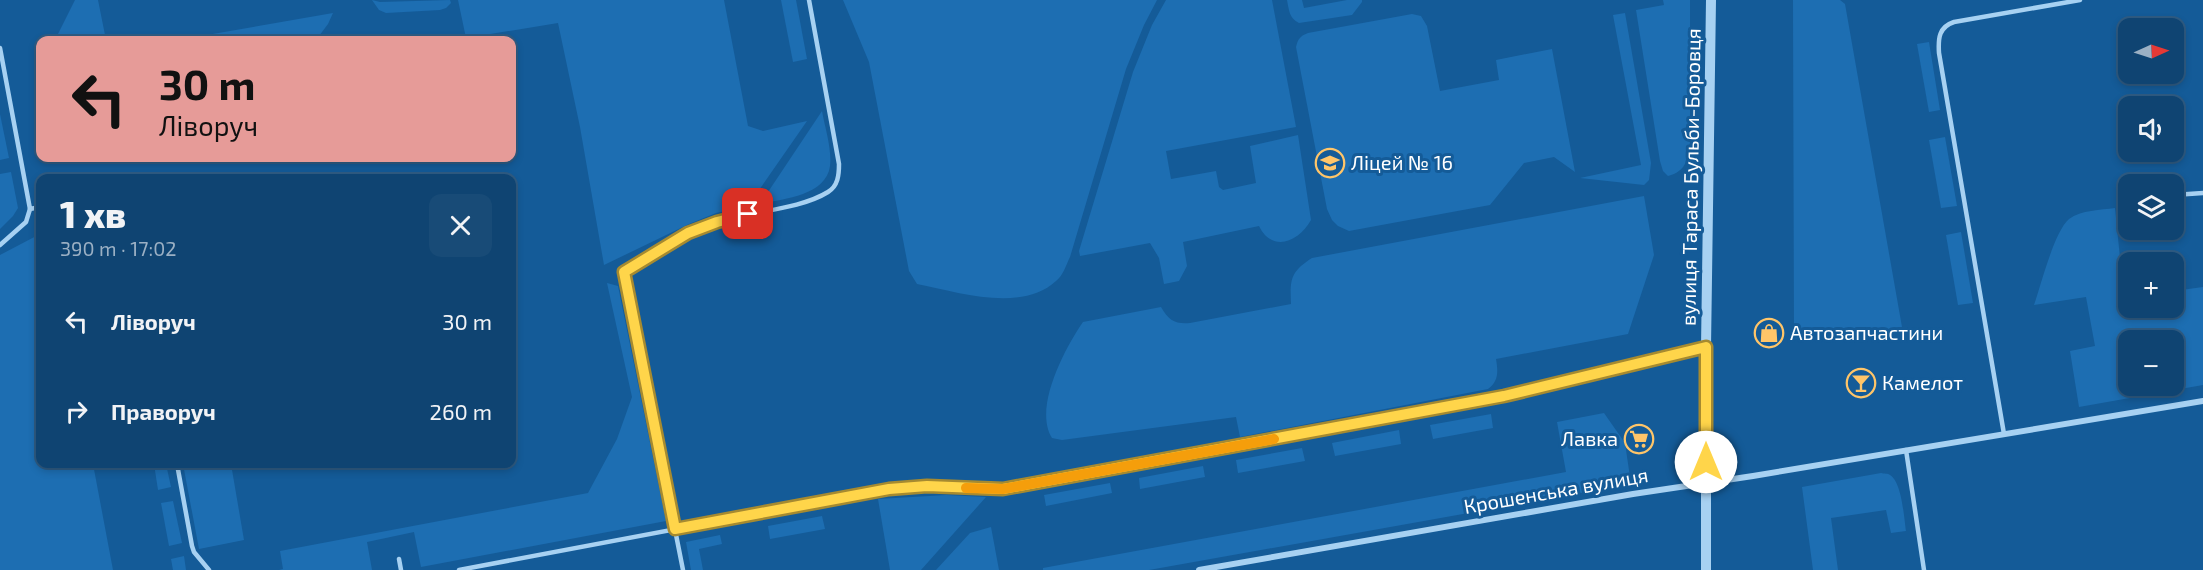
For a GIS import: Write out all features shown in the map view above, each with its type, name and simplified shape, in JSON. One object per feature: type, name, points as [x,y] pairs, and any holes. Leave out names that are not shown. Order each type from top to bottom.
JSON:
[{"type":"street","name":"вулиця Тараса Бульби-Боровця","points":[[1706,570],[1706,347],[1712,0]]},
{"type":"street","name":"Крошенська вулиця","points":[[1199,570],[1633,494],[2203,401]]},
{"type":"lane","points":[[683,570],[624,272],[688,233],[717,222],[803,202],[830,191],[836,185],[839,164],[809,0]]},
{"type":"lane","points":[[2004,434],[1938,40],[1940,32],[1946,25],[1954,22],[2080,0]]},
{"type":"lane","points":[[0,48],[30,209],[26,222],[19,231],[0,245]]},
{"type":"lane","points":[[2184,194],[2203,193]]},
{"type":"lane","points":[[30,209],[36,208]]},
{"type":"lane","points":[[459,570],[889,489],[927,486],[1003,489],[1504,396],[1706,347]]},
{"type":"lane","points":[[1906,450],[1924,570]]},
{"type":"lane","points":[[178,468],[192,546],[194,552],[209,570]]},
{"type":"lane","points":[[399,559],[401,570]]},
{"type":"shaded area","points":[[75,0],[98,0],[105,36],[57,36]]},
{"type":"shaded area","points":[[372,0],[380,2],[450,0],[451,3],[440,10],[386,13],[379,10]]},
{"type":"shaded area","points":[[458,0],[724,0],[748,126],[763,131],[807,121],[748,206],[716,213],[689,224],[604,265],[580,127],[558,23],[466,36]]},
{"type":"shaded area","points":[[781,0],[796,0],[807,59],[793,62]]},
{"type":"shaded area","points":[[843,0],[1157,0],[1126,69],[1070,257],[1056,281],[1042,291],[1007,298],[989,298],[917,284],[909,271],[869,62]]},
{"type":"shaded area","points":[[1166,0],[1272,0],[1296,127],[1166,151],[1171,179],[1216,171],[1219,187],[1223,190],[1256,183],[1250,146],[1298,135],[1311,220],[1300,234],[1285,241],[1271,240],[1259,226],[1183,242],[1187,266],[1179,281],[1164,284],[1159,258],[1150,243],[1080,256],[1079,251],[1133,72],[1152,25]]},
{"type":"shaded area","points":[[1287,0],[1302,0],[1304,8],[1347,0],[1362,0],[1362,2],[1352,15],[1299,23],[1291,16]]},
{"type":"shaded area","points":[[1663,0],[1690,0],[1690,144],[1685,164],[1679,171],[1668,176],[1663,171],[1660,161],[1636,10],[1664,5]]},
{"type":"shaded area","points":[[1793,0],[1840,0],[1845,4],[1902,327],[1828,341],[1827,334],[1794,339]]},
{"type":"shaded area","points":[[333,13],[319,36],[201,36]]},
{"type":"shaded area","points":[[1625,13],[1651,163],[1649,180],[1644,185],[1580,178],[1641,165],[1613,15]]},
{"type":"shaded area","points":[[1412,14],[1421,16],[1427,26],[1440,91],[1499,80],[1496,60],[1552,49],[1575,172],[1554,157],[1524,163],[1490,205],[1349,231],[1338,226],[1327,209],[1297,44],[1301,37],[1308,33]]},
{"type":"shaded area","points":[[1929,42],[1940,110],[1929,112],[1917,44]]},
{"type":"shaded area","points":[[822,111],[830,153],[827,176],[812,190],[791,198],[760,204]]},
{"type":"shaded area","points":[[0,114],[9,158],[0,160]]},
{"type":"shaded area","points":[[1945,137],[1957,206],[1941,208],[1929,140]]},
{"type":"shaded area","points":[[11,172],[18,208],[0,229],[0,174]]},
{"type":"shaded area","points":[[1644,196],[1654,255],[1628,334],[1496,359],[1497,376],[1488,389],[1240,437],[1236,417],[1062,440],[1052,438],[1047,425],[1046,411],[1049,395],[1060,362],[1083,322],[1161,307],[1173,321],[1190,323],[1291,304],[1291,283],[1295,272],[1312,258]]},
{"type":"shaded area","points":[[2115,208],[2119,252],[2118,318],[2184,318],[2184,290],[2203,287],[2203,385],[2184,388],[2184,330],[2118,330],[2118,396],[2141,396],[2079,407],[2070,351],[2095,346],[2086,297],[2034,305],[2053,247],[2063,226],[2074,216]]},
{"type":"shaded area","points":[[1961,232],[1973,303],[1958,305],[1946,235]]},
{"type":"shaded area","points":[[36,236],[36,468],[94,468],[113,570],[0,570],[0,255]]},
{"type":"shaded area","points":[[607,283],[618,286],[666,521],[421,567],[414,532],[367,542],[372,570],[279,570],[283,569],[280,551],[588,493],[617,439],[632,397]]},
{"type":"shaded area","points":[[1604,413],[1625,443],[1631,484],[1149,570],[1043,570],[1043,568],[1566,472],[1557,422]]},
{"type":"shaded area","points":[[1491,414],[1493,428],[1433,439],[1430,425]]},
{"type":"shaded area","points":[[1399,430],[1401,444],[1335,456],[1332,443]]},
{"type":"shaded area","points":[[1302,448],[1305,461],[1238,473],[1236,460]]},
{"type":"shaded area","points":[[1203,466],[1205,477],[1140,489],[1139,478]]},
{"type":"shaded area","points":[[155,468],[167,468],[171,487],[158,490]]},
{"type":"shaded area","points":[[184,468],[232,468],[244,540],[199,549]]},
{"type":"shaded area","points":[[1881,473],[1889,474],[1897,485],[1902,501],[1906,531],[1891,533],[1886,510],[1831,518],[1838,570],[1813,570],[1802,487]]},
{"type":"shaded area","points":[[1110,483],[1112,493],[1046,506],[1044,495]]},
{"type":"shaded area","points":[[946,495],[986,497],[921,570],[890,570],[878,499]]},
{"type":"shaded area","points":[[173,501],[182,543],[169,546],[161,503]]},
{"type":"shaded area","points":[[822,516],[825,529],[770,539],[768,526]]},
{"type":"shaded area","points":[[991,527],[999,570],[936,570],[970,533]]},
{"type":"shaded area","points":[[720,535],[722,544],[699,549],[703,570],[691,570],[686,542]]},
{"type":"shaded area","points":[[184,556],[186,570],[173,570],[171,559]]},
{"type":"slow traffic","points":[[966,488],[1003,489],[1274,439]]},
{"type":"place","name":"Ліцей № 16","points":[[1330,163]]},
{"type":"place","name":"Автозапчастини","points":[[1769,333]]},
{"type":"place","name":"Камелот","points":[[1861,383]]},
{"type":"place","name":"Лавка","points":[[1639,439]]},
{"type":"route","points":[[748,214],[688,233],[624,272],[675,529],[889,489],[927,486],[1003,489],[1504,396],[1706,347],[1706,462]]}]
